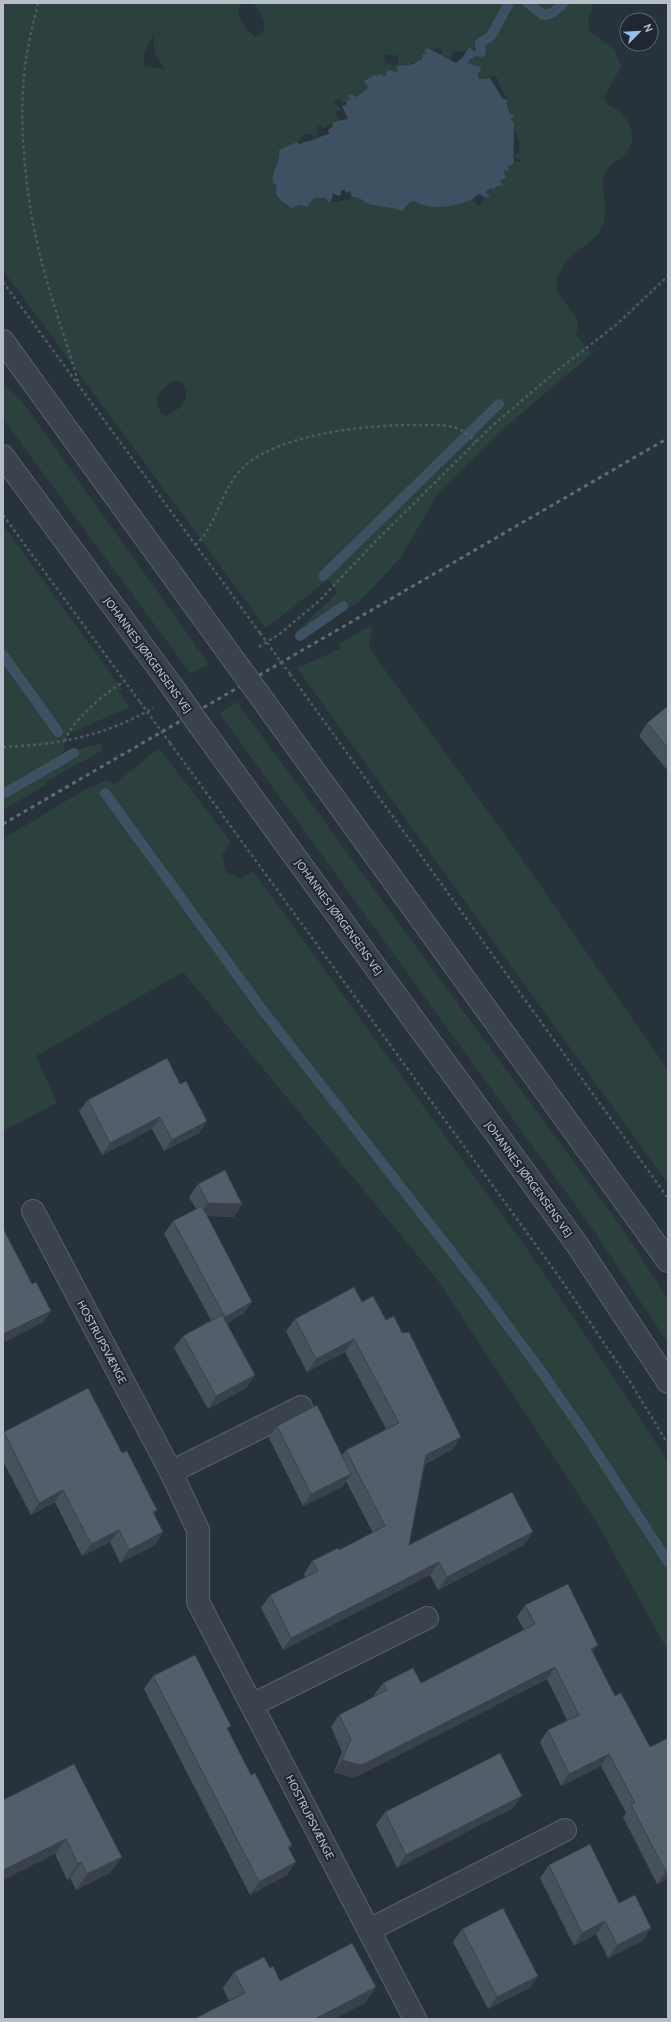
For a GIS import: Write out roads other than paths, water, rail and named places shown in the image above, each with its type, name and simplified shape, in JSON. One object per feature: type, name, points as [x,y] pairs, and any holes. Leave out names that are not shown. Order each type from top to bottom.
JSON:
[{"type":"street","points":[[3,341],[668,1260]]},
{"type":"street","points":[[3,366],[38,388]]},
{"type":"street","name":"JOHANNES JØRGENSENS VEJ","points":[[3,456],[576,1243],[668,1382]]},
{"type":"street","name":"HOSTRUPSVÆNGE","points":[[33,1211],[171,1472],[198,1530],[198,1602],[369,1930],[413,2018]]},
{"type":"street","points":[[171,1472],[301,1407]]},
{"type":"street","points":[[252,1705],[427,1618]]},
{"type":"street","points":[[369,1930],[564,1830]]},
{"type":"water","points":[[469,47],[475,52],[478,49],[482,56],[472,58],[468,63],[480,67],[481,71],[478,73],[479,79],[490,78],[503,99],[508,100],[506,103],[510,113],[514,115],[511,119],[514,123],[514,162],[510,167],[507,164],[509,171],[505,170],[504,174],[507,178],[500,180],[503,185],[497,186],[494,189],[491,188],[486,192],[490,197],[484,197],[480,194],[466,202],[443,207],[428,206],[415,201],[410,202],[402,211],[394,208],[370,204],[358,198],[352,197],[350,191],[347,193],[344,190],[341,191],[341,195],[338,196],[333,193],[331,201],[328,202],[325,198],[314,198],[307,207],[300,205],[291,208],[280,200],[276,194],[277,185],[273,183],[273,174],[279,158],[279,150],[297,142],[301,145],[303,142],[329,134],[328,130],[333,126],[333,122],[348,119],[342,106],[346,105],[347,100],[351,100],[348,97],[350,94],[356,97],[368,88],[364,81],[374,75],[377,76],[380,74],[386,76],[386,72],[389,70],[397,73],[398,66],[413,64],[422,59],[423,54],[426,54],[424,50],[428,48],[456,63],[463,57]]},
{"type":"waterway","points":[[481,52],[480,43],[491,36],[509,3]]},
{"type":"waterway","points":[[528,3],[543,15],[552,13],[564,3]]},
{"type":"waterway","points":[[323,576],[499,404]]},
{"type":"waterway","points":[[300,636],[343,606]]},
{"type":"waterway","points":[[3,655],[58,732]]},
{"type":"waterway","points":[[3,794],[74,753]]},
{"type":"waterway","points":[[105,793],[261,1008],[479,1287],[533,1360],[583,1431],[668,1562]]},
{"type":"railway","points":[[3,824],[668,438]]}]
